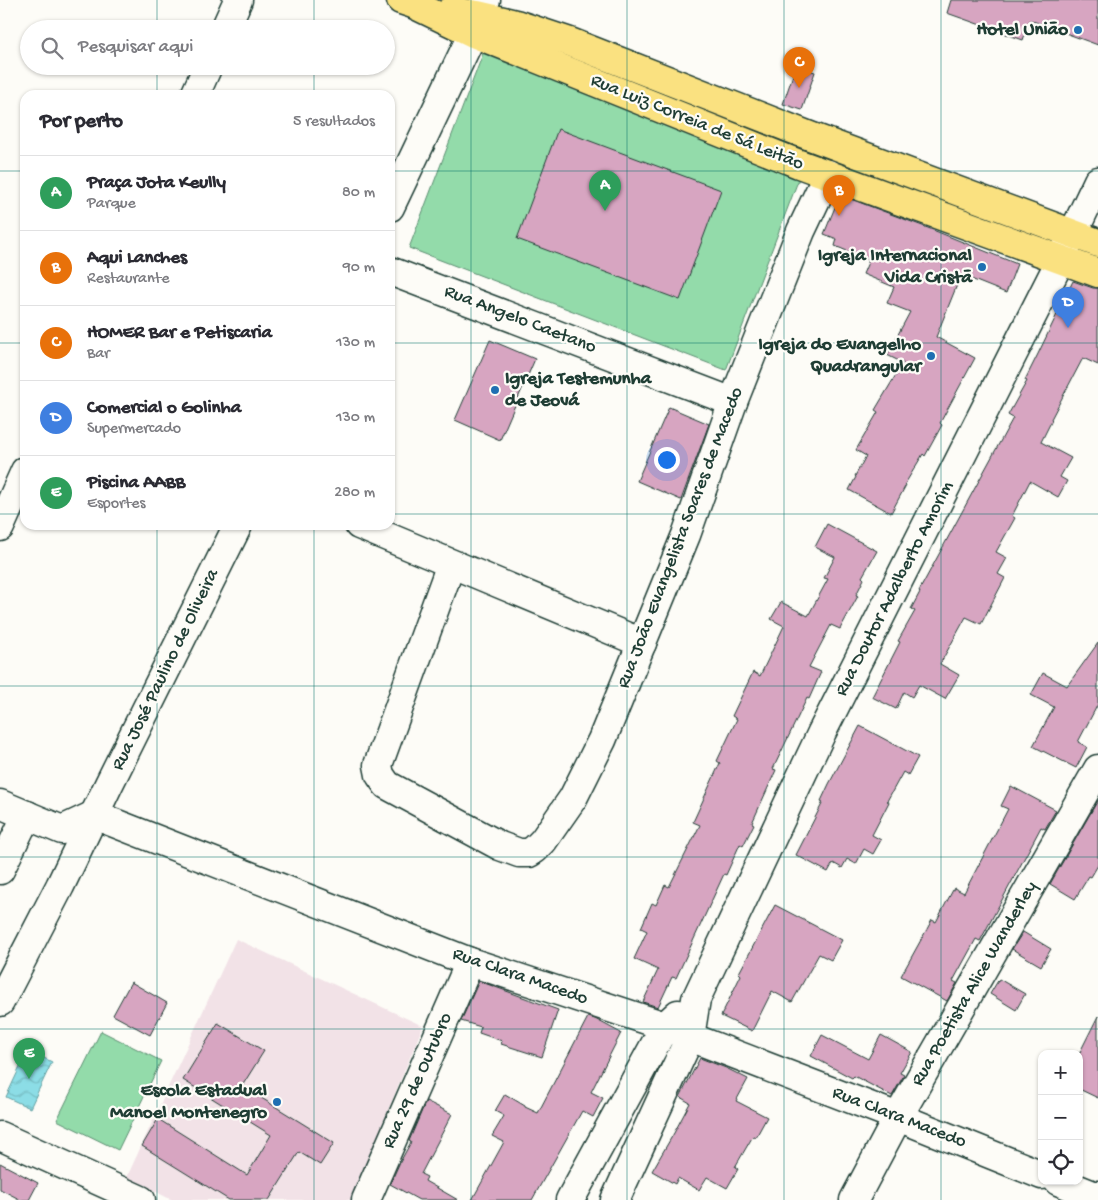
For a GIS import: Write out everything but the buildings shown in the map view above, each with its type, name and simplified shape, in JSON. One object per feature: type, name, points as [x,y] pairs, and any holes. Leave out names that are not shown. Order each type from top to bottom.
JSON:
[{"type":"main road","name":"Rua Luiz Correia de Sá Leitão","points":[[407,2],[516,24],[570,42],[810,136],[1086,238]]},
{"type":"main road","name":"Rua Luiz Correia de Sá Leitão","points":[[479,16],[799,164],[1098,273]]},
{"type":"street","points":[[229,20],[238,0]]},
{"type":"street","points":[[395,196],[479,16]]},
{"type":"street","points":[[197,90],[204,75]]},
{"type":"street","name":"Rua João Evangelista Soares de Macedo","points":[[451,564],[378,765],[380,775],[388,785],[500,846],[519,853],[529,853],[543,841],[573,798],[602,740],[686,535],[734,402],[801,231],[828,174]]},
{"type":"street","name":"Rua Doutor Adalberto Amorim","points":[[615,1200],[690,1037],[696,999],[822,732],[1061,259],[1086,238],[1098,181]]},
{"type":"street","name":"Rua Angelo Caetano","points":[[395,273],[734,402]]},
{"type":"street","points":[[0,527],[20,482]]},
{"type":"street","name":"Rua José Paulino de Oliveira","points":[[0,1002],[60,886],[236,530]]},
{"type":"street","points":[[371,530],[642,643]]},
{"type":"street","name":"Rua Poetista Alice Wanderley","points":[[854,1200],[898,1117],[1098,769]]},
{"type":"street","points":[[0,804],[62,830],[94,815]]},
{"type":"street","points":[[0,870],[27,815]]},
{"type":"street","name":"Rua Clara Macedo","points":[[94,815],[470,962],[664,1026],[1038,1173]]},
{"type":"street","name":"Rua 29 de Outubro","points":[[366,1200],[470,962]]},
{"type":"street","name":"Rua Doutor Adalberto Amorim","points":[[570,1200],[664,1026],[696,999]]},
{"type":"street","points":[[0,1136],[141,1200]]},
{"type":"street","points":[[1069,1185],[1095,1194]]},
{"type":"shaded area","name":"Escola Estadual Manoel Montenegro","points":[[236,939],[423,1026],[351,1200],[172,1200],[127,1177]]},
{"type":"green space","points":[[484,51],[801,173],[726,370],[409,248]]},
{"type":"green space","points":[[101,1031],[161,1061],[118,1150],[57,1120]]},
{"type":"water","points":[[28,1050],[52,1062],[30,1108],[6,1097]]},
{"type":"place","name":"Hotel União","points":[[1078,30]]},
{"type":"place","name":"HOMER Bar e Petiscaria","points":[[799,88]]},
{"type":"place","name":"Praça Jota Keully","points":[[605,211]]},
{"type":"place","name":"Aqui Lanches","points":[[839,216]]},
{"type":"place","name":"Igreja Internacional Vida Cristã","points":[[982,267]]},
{"type":"place","name":"Comercial o Golinha","points":[[1068,328]]},
{"type":"place","name":"Igreja do Evangelho Quadrangular","points":[[931,356]]},
{"type":"place","name":"Igreja Testemunha de Jeová","points":[[495,390]]},
{"type":"place","name":"Piscina AABB","points":[[29,1079]]},
{"type":"place","name":"Escola Estadual Manoel Montenegro","points":[[277,1102]]}]
